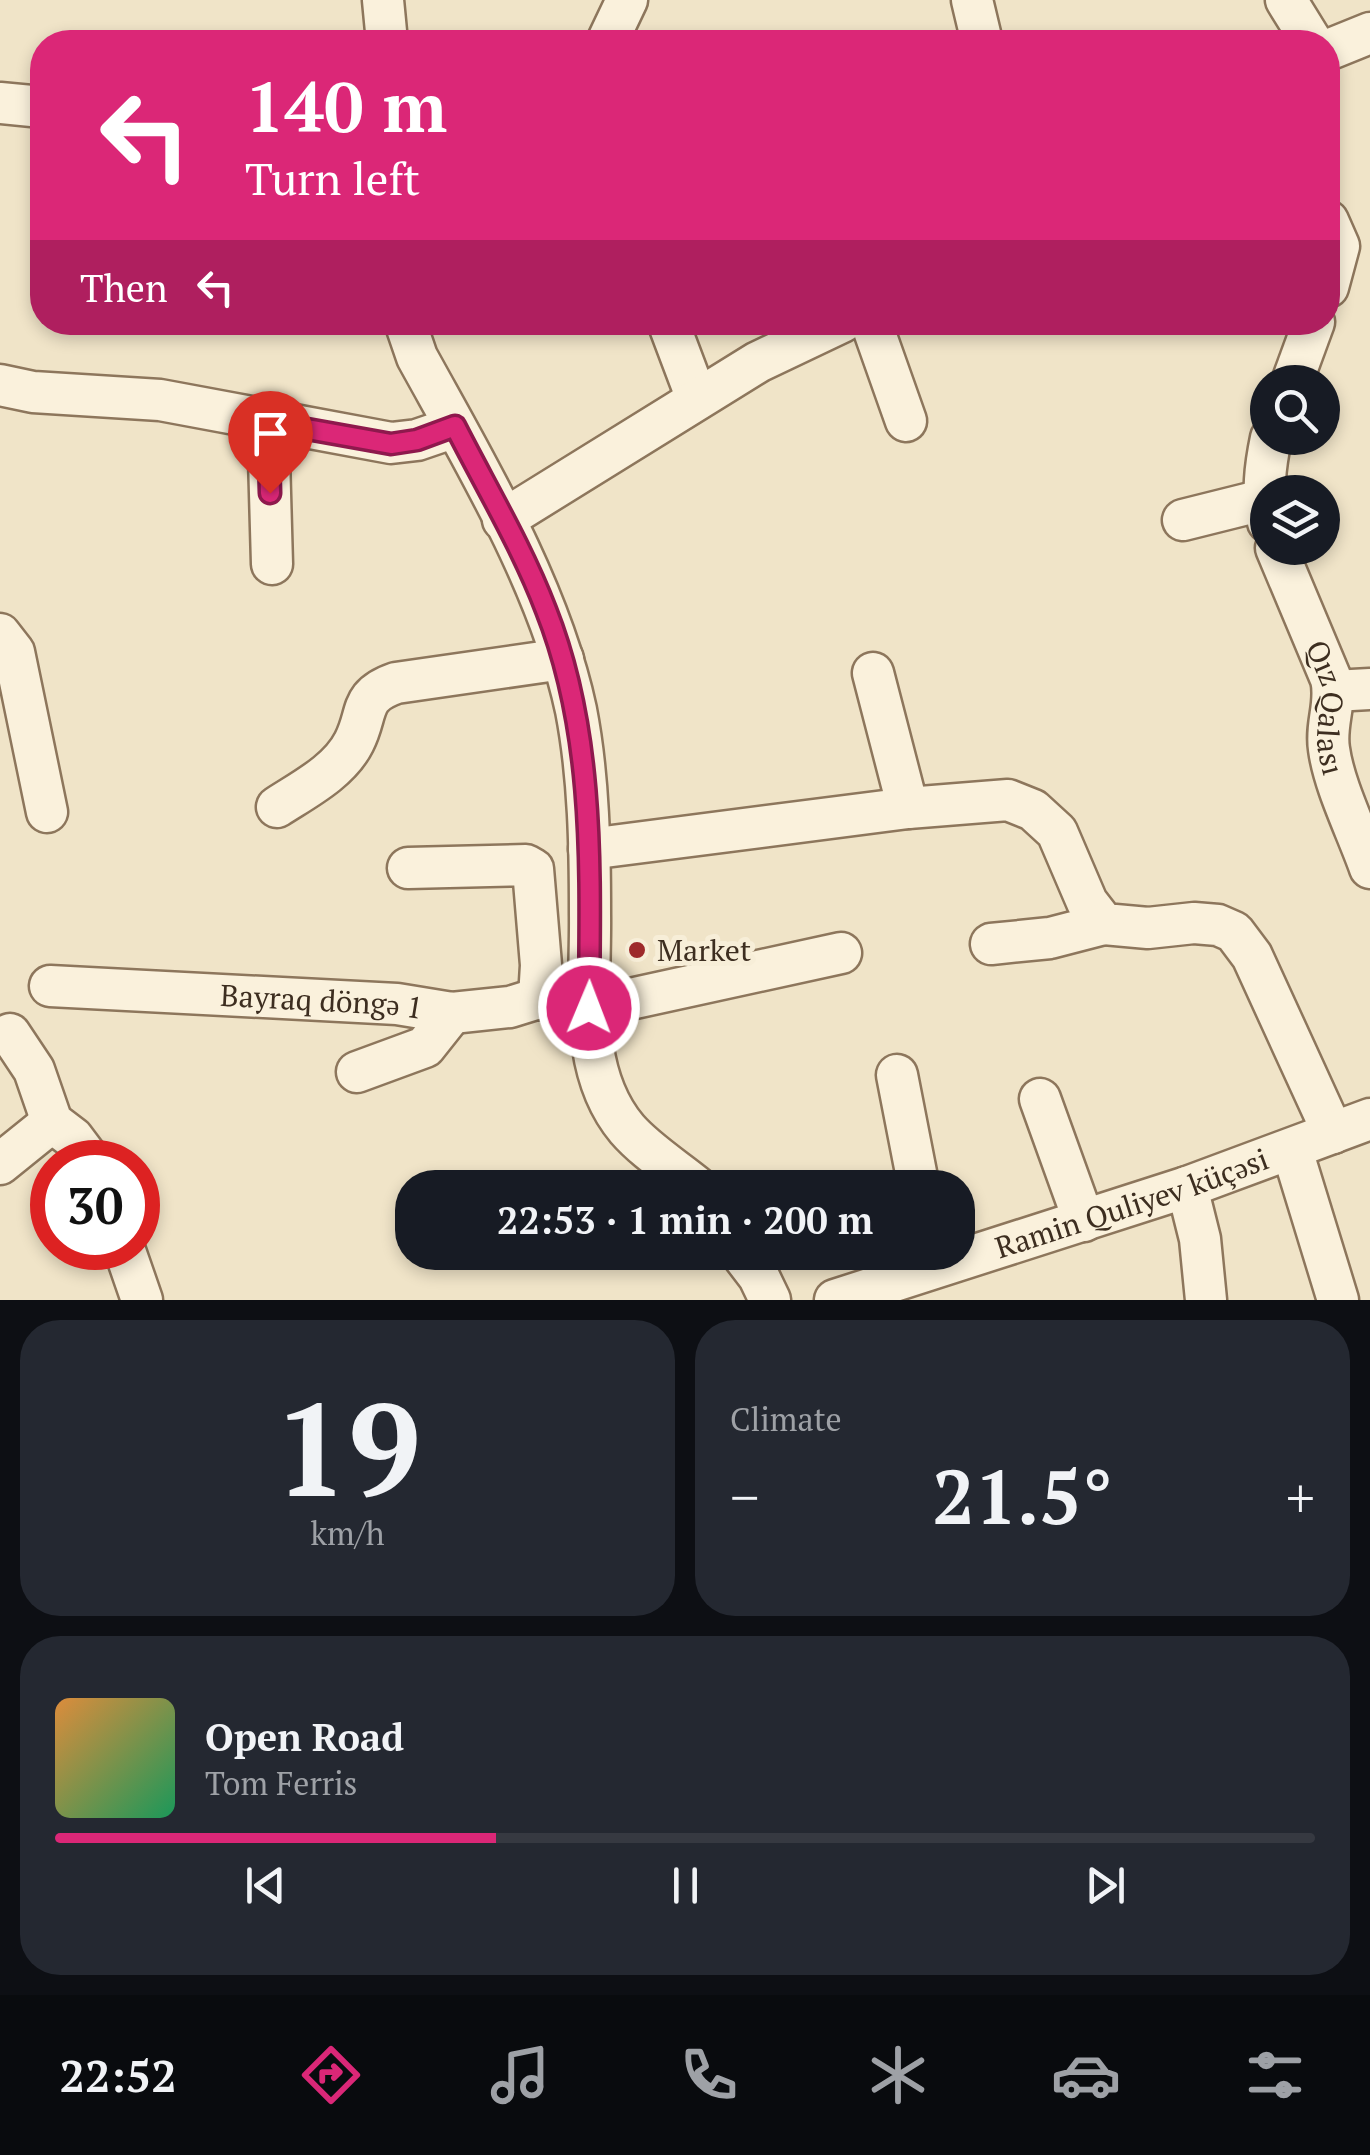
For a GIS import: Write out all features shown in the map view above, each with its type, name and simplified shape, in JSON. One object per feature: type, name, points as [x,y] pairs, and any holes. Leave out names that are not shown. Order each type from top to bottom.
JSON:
[{"type":"street","points":[[384,0],[386,30]]},
{"type":"street","points":[[613,30],[627,0]]},
{"type":"street","points":[[972,0],[979,30]]},
{"type":"street","points":[[1286,0],[1305,30]]},
{"type":"street","points":[[1340,45],[1370,33]]},
{"type":"street","points":[[0,103],[30,106]]},
{"type":"street","points":[[409,335],[417,357],[530,572],[562,659],[584,762],[589,849],[590,1032],[600,1073],[627,1129],[676,1170]]},
{"type":"street","points":[[673,335],[698,399]]},
{"type":"street","points":[[502,520],[758,362],[815,335]]},
{"type":"street","points":[[876,335],[906,421]]},
{"type":"street","points":[[1298,365],[1309,335]]},
{"type":"street","points":[[0,385],[33,392],[160,400],[391,444],[417,440],[455,426]]},
{"type":"street","points":[[268,422],[272,564]]},
{"type":"street","points":[[1182,520],[1250,513]]},
{"type":"street","name":"Qız Qalası","points":[[1285,565],[1352,690],[1328,721],[1329,754],[1370,868]]},
{"type":"street","points":[[0,634],[14,652],[47,812]]},
{"type":"street","points":[[276,807],[324,777],[354,743],[362,710],[377,689],[396,682],[562,659]]},
{"type":"street","points":[[873,673],[908,808]]},
{"type":"street","points":[[589,849],[908,808],[1008,800],[1034,810],[1057,832],[1088,902],[1104,924]]},
{"type":"street","points":[[408,868],[526,865],[533,869],[541,965],[538,998]]},
{"type":"street","points":[[991,944],[1050,938],[1104,924],[1148,928],[1194,923],[1234,932],[1352,1126]]},
{"type":"street","points":[[589,1008],[841,952]]},
{"type":"street","name":"Bayraq döngə 1","points":[[50,986],[397,1004],[452,1013],[510,1007],[538,998],[589,1008]]},
{"type":"street","points":[[357,1072],[425,1048],[452,1013]]},
{"type":"street","points":[[10,1034],[34,1070],[52,1122],[74,1140]]},
{"type":"street","points":[[897,1075],[915,1170]]},
{"type":"street","points":[[1040,1098],[1084,1222]]},
{"type":"street","points":[[0,1164],[52,1122]]},
{"type":"street","name":"Ramin Quliyev küçəsi","points":[[834,1300],[936,1274],[1352,1126]]},
{"type":"street","points":[[1292,1150],[1338,1300]]},
{"type":"street","points":[[1187,1187],[1200,1239],[1206,1300]]},
{"type":"street","points":[[132,1270],[142,1300]]},
{"type":"street","points":[[753,1270],[770,1300]]},
{"type":"place","name":"Market","points":[[637,950]]},
{"type":"route","points":[[270,493],[268,422],[391,444],[417,440],[455,426],[548,612],[576,711],[584,762],[589,849],[589,1008]]}]
